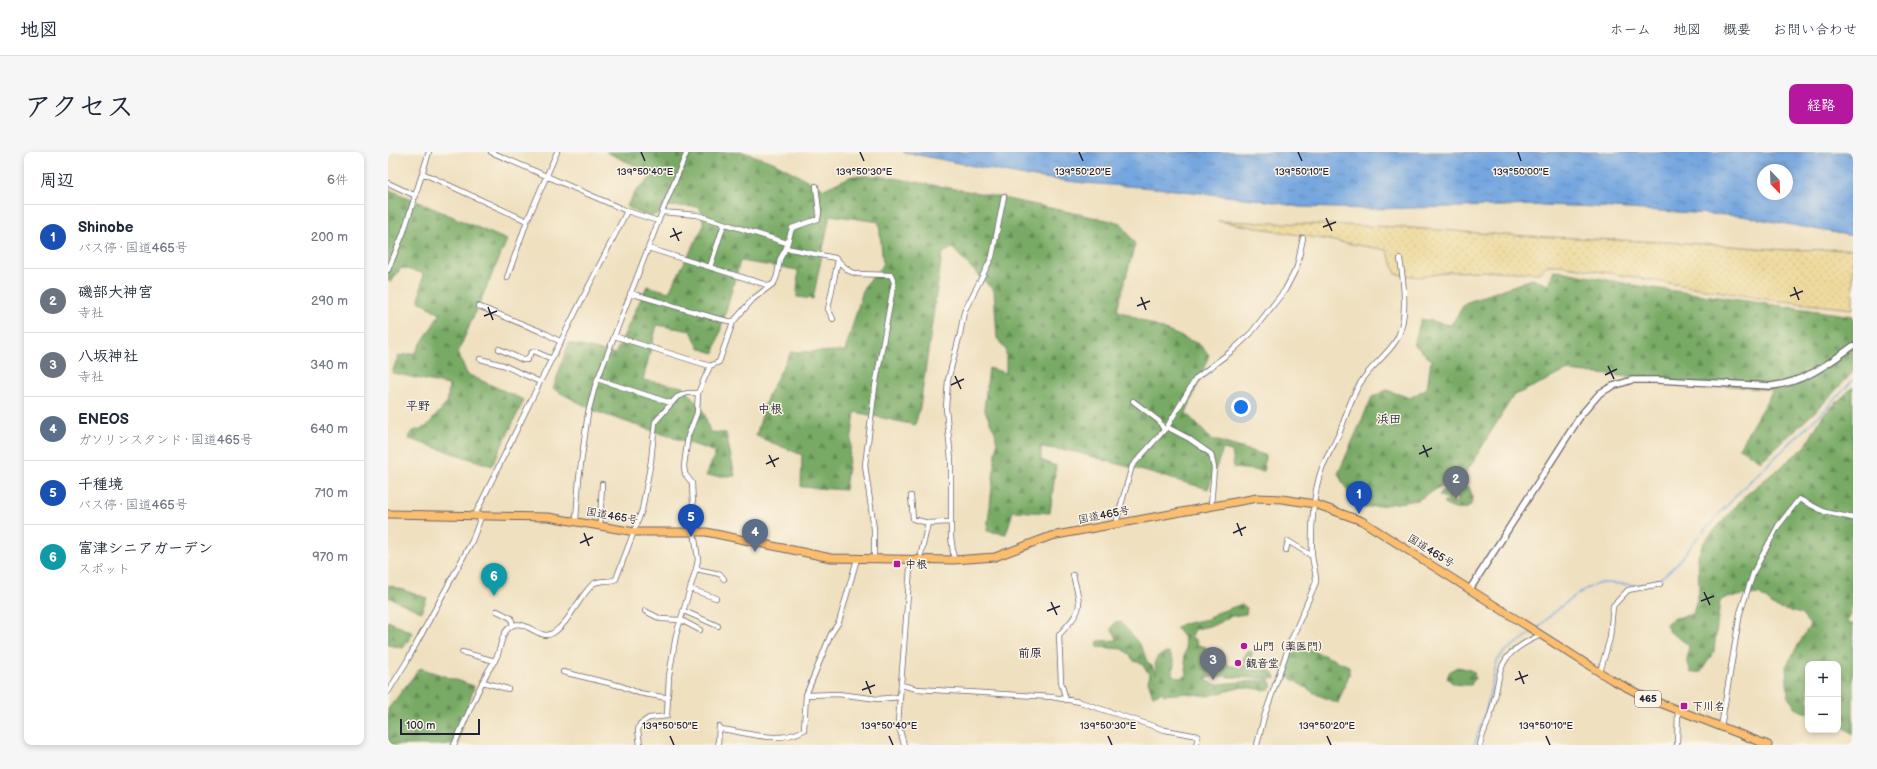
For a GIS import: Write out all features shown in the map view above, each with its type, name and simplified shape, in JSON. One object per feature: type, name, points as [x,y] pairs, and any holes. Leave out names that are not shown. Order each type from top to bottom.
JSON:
[{"type":"highway","name":"国道465号","points":[[388,514],[478,517],[548,517],[576,520],[635,532],[696,531],[831,558],[857,560],[954,560],[995,557],[1051,536],[1257,498],[1282,499],[1315,504],[1362,521],[1600,672],[1647,698],[1768,745]]},
{"type":"street","points":[[388,270],[403,234],[429,152]]},
{"type":"street","points":[[491,152],[627,211],[658,221]]},
{"type":"street","points":[[507,278],[528,221],[557,152]]},
{"type":"street","points":[[576,520],[579,478],[588,413],[597,379],[658,221],[687,152]]},
{"type":"street","points":[[422,173],[528,221]]},
{"type":"street","points":[[388,183],[416,196]]},
{"type":"street","points":[[614,336],[710,366],[719,362],[733,322],[753,300],[774,283],[780,260],[786,248],[792,228],[818,219],[819,212],[816,186]]},
{"type":"street","points":[[954,560],[951,536],[951,460],[946,408],[948,380],[964,312],[992,257],[1004,196]]},
{"type":"street","points":[[388,692],[407,661],[472,541],[478,517],[540,382],[627,211]]},
{"type":"street","points":[[662,212],[693,214],[787,243]]},
{"type":"street","points":[[710,267],[724,224]]},
{"type":"street","points":[[1116,524],[1132,466],[1165,428],[1196,378],[1233,350],[1251,332],[1285,290],[1297,267],[1303,238]]},
{"type":"street","points":[[648,248],[770,286]]},
{"type":"street","points":[[786,248],[835,258],[853,272],[891,275],[894,282],[885,326],[865,465],[874,529],[874,560]]},
{"type":"street","points":[[1257,745],[1264,717],[1290,643],[1316,582],[1316,572],[1312,556],[1312,530],[1316,489],[1322,468],[1342,427],[1348,404],[1362,381],[1395,342],[1402,325],[1404,290],[1400,259]]},
{"type":"street","points":[[833,319],[828,310],[838,260]]},
{"type":"street","points":[[630,293],[733,322]]},
{"type":"street","points":[[478,306],[547,334],[561,342]]},
{"type":"street","points":[[1470,589],[1580,415],[1600,393],[1613,386],[1632,380],[1781,385],[1810,376],[1853,346]]},
{"type":"street","points":[[498,349],[523,360],[527,360],[534,351],[552,359]]},
{"type":"street","points":[[480,359],[503,365],[540,382]]},
{"type":"street","points":[[640,745],[638,730],[640,724],[649,718],[667,716],[669,676],[681,620],[698,560],[692,483],[685,474],[684,466],[688,436],[697,413],[698,393],[710,366]]},
{"type":"street","points":[[597,379],[671,403]]},
{"type":"street","points":[[454,745],[483,682],[495,661],[503,636],[513,625],[520,624],[547,636],[552,634],[566,619],[593,584],[598,581],[610,581],[616,579],[635,532],[642,510],[651,461],[654,422],[677,397],[687,393],[698,393]]},
{"type":"street","points":[[1133,401],[1159,421],[1165,428],[1188,438],[1211,454],[1214,468],[1211,506]]},
{"type":"street","points":[[600,525],[602,484]]},
{"type":"street","points":[[911,496],[912,518],[928,523],[951,522]]},
{"type":"street","points":[[1721,727],[1740,612],[1754,571],[1778,526],[1799,499],[1825,512],[1853,518]]},
{"type":"street","points":[[921,554],[928,523]]},
{"type":"street","points":[[1286,550],[1288,541],[1312,556]]},
{"type":"street","points":[[718,745],[719,728],[765,737],[791,736],[804,730],[806,723],[806,695],[831,634],[839,622],[857,560]]},
{"type":"street","points":[[904,745],[898,723],[910,568],[912,560]]},
{"type":"street","points":[[696,568],[720,574],[724,579]]},
{"type":"street","points":[[1066,700],[1061,682],[1059,635],[1077,613],[1080,605],[1073,575]]},
{"type":"street","points":[[1600,672],[1610,638],[1613,606],[1628,590],[1660,584]]},
{"type":"street","points":[[690,589],[716,598]]},
{"type":"street","points":[[497,611],[511,618],[513,625]]},
{"type":"street","points":[[645,611],[661,619],[681,620],[700,630]]},
{"type":"street","points":[[684,611],[718,626]]},
{"type":"street","points":[[1480,745],[1481,736],[1490,716],[1499,671],[1505,660],[1537,632]]},
{"type":"street","points":[[462,652],[495,661]]},
{"type":"street","points":[[563,672],[621,686],[639,693],[668,698]]},
{"type":"street","points":[[483,682],[508,690]]},
{"type":"street","points":[[901,685],[917,689],[1052,697],[1159,728],[1198,736],[1196,745]]},
{"type":"street","points":[[806,695],[838,694],[878,699],[900,697]]},
{"type":"street","points":[[1677,745],[1678,710]]},
{"type":"green space","points":[[606,152],[743,152],[773,162],[824,189],[852,176],[882,176],[979,193],[1121,223],[1135,244],[1117,310],[1199,344],[1209,355],[1186,413],[1211,439],[1265,455],[1264,471],[1234,468],[1232,451],[1223,449],[1208,489],[1075,452],[1041,447],[1041,460],[1056,466],[1050,513],[1013,511],[1006,534],[987,531],[997,444],[995,432],[984,409],[989,368],[1006,373],[1006,350],[997,338],[994,291],[952,248],[942,254],[920,407],[915,425],[855,412],[845,490],[801,487],[802,455],[756,436],[768,395],[791,352],[845,351],[864,287],[883,265],[879,222],[830,215],[813,299],[797,297],[798,270],[740,261],[714,353],[699,348],[691,331],[657,325],[643,380],[684,387],[704,412],[710,432],[726,433],[735,476],[706,476],[716,452],[597,412],[553,389],[569,343],[615,354],[647,286],[669,292],[704,225],[700,207],[662,206],[659,214],[646,215],[638,213],[627,206],[637,189],[655,175]]},
{"type":"green space","points":[[388,189],[507,240],[458,352],[467,374],[524,400],[492,466],[409,439],[411,432],[426,427],[447,403],[449,385],[392,373],[398,356],[415,353],[440,314],[419,301],[423,273],[401,268],[391,282],[388,281]]},
{"type":"green space","points":[[1554,270],[1639,286],[1853,316],[1853,372],[1821,406],[1761,461],[1739,448],[1773,390],[1566,371],[1513,396],[1467,471],[1418,500],[1357,509],[1338,474],[1372,397],[1387,390],[1410,398],[1427,388],[1431,360],[1414,344],[1421,319],[1451,325],[1465,303],[1532,279],[1548,285]]},
{"type":"green space","points":[[1853,387],[1853,604],[1847,622],[1853,624],[1853,734],[1841,725],[1841,661],[1805,661],[1805,712],[1797,709],[1788,696],[1786,666],[1810,625],[1801,614],[1777,608],[1759,594],[1727,597],[1720,601],[1714,651],[1701,672],[1691,673],[1687,660],[1689,645],[1670,632],[1666,624],[1672,619],[1693,614],[1699,592],[1698,555],[1704,542],[1746,495],[1805,447],[1823,415]]},
{"type":"green space","points":[[1450,487],[1469,487],[1472,494],[1471,505],[1467,508],[1451,508],[1444,504],[1444,502],[1449,500],[1455,503],[1458,501],[1458,496],[1449,499],[1439,496],[1441,492]]},
{"type":"green space","points":[[388,585],[427,598],[421,612],[388,597]]},
{"type":"green space","points":[[1242,604],[1247,608],[1246,614],[1232,616],[1214,625],[1196,629],[1192,634],[1192,639],[1195,639],[1198,645],[1206,647],[1207,650],[1202,655],[1205,665],[1219,661],[1220,658],[1223,657],[1228,665],[1240,668],[1244,665],[1243,659],[1247,652],[1251,651],[1253,653],[1251,656],[1250,667],[1254,670],[1268,670],[1276,676],[1276,679],[1211,676],[1211,678],[1207,678],[1207,681],[1215,684],[1269,680],[1272,686],[1270,689],[1265,690],[1243,687],[1208,696],[1185,693],[1164,695],[1163,692],[1153,696],[1148,681],[1150,675],[1141,663],[1134,661],[1123,649],[1098,647],[1097,645],[1098,641],[1117,640],[1111,629],[1114,623],[1121,622],[1143,650],[1147,662],[1152,666],[1156,674],[1155,661],[1158,656],[1169,652],[1174,661],[1173,675],[1176,677],[1182,677],[1187,674],[1184,656],[1186,649],[1184,638],[1176,628],[1182,624],[1208,619],[1214,614]]},
{"type":"green space","points":[[388,621],[413,633],[403,648],[388,645]]},
{"type":"green space","points":[[1293,642],[1349,666],[1349,675],[1338,703],[1318,695],[1283,674]]},
{"type":"green space","points":[[1457,667],[1474,672],[1475,678],[1471,685],[1455,684],[1449,681],[1447,678],[1450,671]]},
{"type":"green space","points":[[420,668],[474,686],[457,745],[388,745],[388,709]]},
{"type":"sand","points":[[1218,221],[1398,227],[1506,235],[1687,243],[1787,250],[1853,249],[1853,309],[1772,300],[1560,265],[1547,265],[1539,273],[1490,271],[1448,272],[1420,277],[1396,274],[1387,250]]},
{"type":"water","points":[[903,152],[1853,152],[1853,236],[1742,216],[1543,205],[1371,209],[1299,207],[1268,201],[1167,189],[1084,183],[1019,175]]},
{"type":"waterway","points":[[1703,532],[1741,490],[1828,407],[1853,380]]},
{"type":"waterway","points":[[1536,630],[1567,602],[1586,589],[1595,585],[1603,583],[1638,585],[1651,583],[1657,580],[1675,566],[1699,536]]},
{"type":"waterway","points":[[1474,745],[1486,710],[1497,661],[1504,652],[1533,632]]},
{"type":"place","name":"磯部大神宮","points":[[1456,499]]},
{"type":"place","name":"Shinobe","points":[[1359,514]]},
{"type":"place","name":"千種境","points":[[691,537]]},
{"type":"place","name":"ENEOS","points":[[755,552]]},
{"type":"place","name":"中根","points":[[897,564]]},
{"type":"place","name":"富津シニアガーデン","points":[[494,596]]},
{"type":"place","name":"山門（薬医門）","points":[[1244,646]]},
{"type":"place","name":"観音堂","points":[[1238,663]]},
{"type":"place","name":"八坂神社","points":[[1213,680]]},
{"type":"place","name":"下川名","points":[[1684,706]]},
{"type":"district","name":"平野","points":[[418,406]]},
{"type":"district","name":"中根","points":[[770,409]]},
{"type":"district","name":"浜田","points":[[1389,419]]},
{"type":"district","name":"前原","points":[[1030,653]]}]
